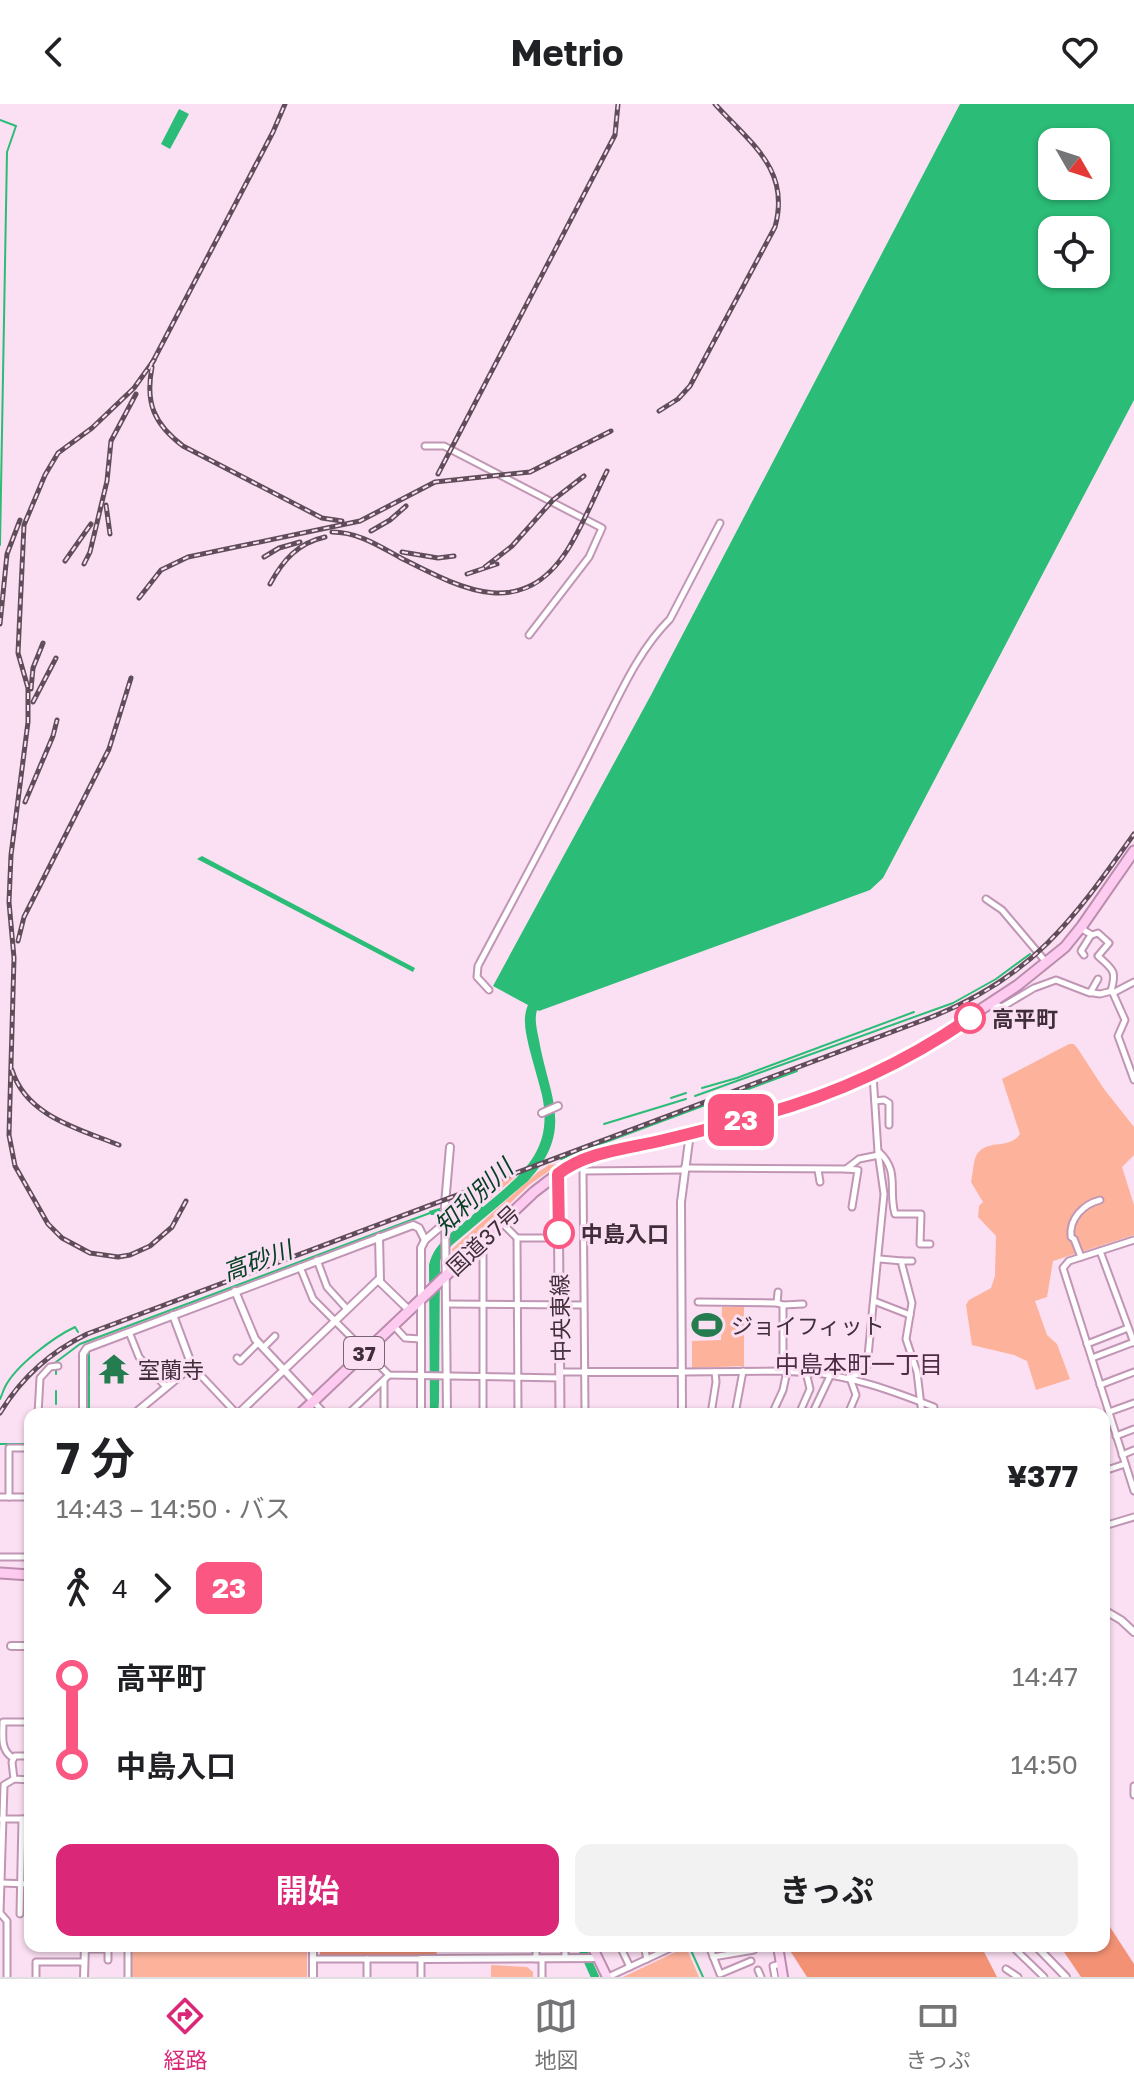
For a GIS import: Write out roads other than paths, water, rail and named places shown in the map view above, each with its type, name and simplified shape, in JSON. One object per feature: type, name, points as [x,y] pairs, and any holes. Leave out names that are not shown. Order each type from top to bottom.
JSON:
[{"type":"highway","name":"国道37号","points":[[306,1408],[501,1222],[558,1174],[590,1158],[815,1098],[873,1075],[937,1041],[1046,963],[1081,928],[1134,851]]},
{"type":"highway","points":[[0,1573],[24,1575]]},
{"type":"main road","name":"中央東線","points":[[558,1174],[560,1408]]},
{"type":"main road","points":[[593,1952],[607,1977]]},
{"type":"main road","points":[[779,1952],[783,1977]]},
{"type":"street","points":[[425,446],[444,446],[602,528],[589,557],[529,635]]},
{"type":"street","points":[[489,990],[477,977],[478,966],[623,684],[670,619],[720,523]]},
{"type":"street","points":[[986,899],[1002,910],[1046,963]]},
{"type":"street","points":[[1081,928],[1091,935]]},
{"type":"street","points":[[1084,955],[1081,951],[1091,935],[1098,933],[1109,943],[1098,956],[1114,970],[1116,976],[1112,992],[1125,1020],[1118,1032],[1120,1047],[1134,1080]]},
{"type":"street","points":[[1090,993],[1098,979]]},
{"type":"street","points":[[992,1004],[1002,1007],[1023,993],[1056,980],[1100,994],[1134,982]]},
{"type":"street","points":[[849,1377],[862,1373],[867,1366],[881,1237],[884,1194],[873,1075]]},
{"type":"street","points":[[875,1101],[889,1103],[889,1125]]},
{"type":"street","points":[[542,1113],[558,1106]]},
{"type":"street","points":[[682,1408],[681,1202],[690,1133]]},
{"type":"street","points":[[446,1408],[443,1375],[446,1304],[443,1278],[450,1147]]},
{"type":"street","points":[[846,1169],[859,1159],[879,1153]]},
{"type":"street","points":[[879,1153],[892,1168],[895,1217],[920,1213]]},
{"type":"street","points":[[818,1170],[820,1182]]},
{"type":"street","points":[[585,1408],[583,1171],[858,1170],[852,1207]]},
{"type":"street","points":[[1081,1257],[1071,1237],[1071,1228],[1077,1215],[1089,1203],[1100,1200]]},
{"type":"street","points":[[920,1205],[920,1244],[930,1244]]},
{"type":"street","points":[[501,1222],[517,1238],[518,1408]]},
{"type":"street","points":[[421,1408],[424,1296],[421,1248],[425,1240],[445,1223]]},
{"type":"street","points":[[83,1408],[84,1351],[379,1237],[416,1225],[425,1240]]},
{"type":"street","points":[[379,1237],[380,1280],[409,1310]]},
{"type":"street","points":[[517,1238],[559,1238]]},
{"type":"street","points":[[1108,1408],[1063,1268],[1066,1262],[1134,1240]]},
{"type":"street","points":[[478,1244],[483,1250],[483,1408]]},
{"type":"street","points":[[1092,1358],[1134,1342],[1100,1251]]},
{"type":"street","points":[[879,1259],[912,1261]]},
{"type":"street","points":[[317,1260],[327,1287],[347,1309]]},
{"type":"street","points":[[902,1261],[912,1303],[906,1339],[917,1372],[922,1408]]},
{"type":"street","points":[[300,1267],[313,1299],[366,1351],[386,1378],[384,1408]]},
{"type":"street","points":[[244,1408],[380,1280]]},
{"type":"street","points":[[235,1291],[260,1346],[319,1408]]},
{"type":"street","points":[[775,1408],[783,1390],[785,1371],[778,1292]]},
{"type":"street","points":[[874,1301],[910,1315]]},
{"type":"street","points":[[698,1302],[803,1304]]},
{"type":"street","points":[[446,1304],[583,1305]]},
{"type":"street","points":[[173,1315],[192,1366],[232,1408]]},
{"type":"street","points":[[393,1325],[405,1338],[421,1339]]},
{"type":"street","points":[[1087,1344],[1128,1328]]},
{"type":"street","points":[[129,1332],[139,1357],[166,1387]]},
{"type":"street","points":[[237,1358],[240,1361],[275,1336]]},
{"type":"street","points":[[38,1408],[40,1378],[55,1366]]},
{"type":"street","points":[[141,1408],[192,1366]]},
{"type":"street","points":[[736,1408],[743,1371]]},
{"type":"street","points":[[354,1408],[386,1378],[743,1371],[806,1372],[849,1377],[934,1407]]},
{"type":"street","points":[[712,1408],[715,1372]]},
{"type":"street","points":[[802,1408],[810,1389],[806,1372]]},
{"type":"street","points":[[1100,1385],[1134,1372]]},
{"type":"street","points":[[815,1408],[831,1374]]},
{"type":"street","points":[[849,1377],[856,1395],[851,1408]]},
{"type":"street","points":[[1110,1412],[1134,1403]]},
{"type":"street","points":[[1110,1415],[1125,1464],[1131,1473],[1134,1491]]},
{"type":"street","points":[[1116,1436],[1134,1429]]},
{"type":"street","points":[[9,1497],[9,1448],[24,1448]]},
{"type":"street","points":[[1122,1455],[1134,1450]]},
{"type":"street","points":[[1110,1469],[1125,1464]]},
{"type":"street","points":[[0,1497],[24,1497]]},
{"type":"street","points":[[1110,1524],[1134,1517]]},
{"type":"street","points":[[0,1557],[24,1557]]},
{"type":"street","points":[[1110,1614],[1134,1632]]},
{"type":"street","points":[[11,1646],[24,1646]]},
{"type":"street","points":[[24,1722],[3,1722],[7,1754],[13,1758],[24,1757]]},
{"type":"street","points":[[13,1758],[14,1779]]},
{"type":"street","points":[[7,1977],[7,1921],[0,1913],[4,1785],[14,1779],[24,1780]]},
{"type":"street","points":[[1134,1786],[1134,1795]]},
{"type":"street","points":[[2,1819],[22,1819],[20,1914]]},
{"type":"street","points":[[1,1883],[21,1884]]},
{"type":"street","points":[[84,1977],[85,1952]]},
{"type":"street","points":[[108,1952],[108,1960]]},
{"type":"street","points":[[128,1952],[128,1977]]},
{"type":"street","points":[[313,1952],[313,1977]]},
{"type":"street","points":[[537,1952],[542,1977]]},
{"type":"street","points":[[565,1952],[565,1958]]},
{"type":"street","points":[[623,1952],[630,1967]]},
{"type":"street","points":[[645,1952],[647,1959]]},
{"type":"street","points":[[607,1977],[659,1952]]},
{"type":"street","points":[[711,1952],[720,1974],[751,1961]]},
{"type":"street","points":[[713,1957],[742,1952]]},
{"type":"street","points":[[1018,1952],[1044,1977]]},
{"type":"street","points":[[1042,1952],[1066,1977]]},
{"type":"street","points":[[313,1959],[594,1958]]},
{"type":"street","points":[[367,1959],[367,1977]]},
{"type":"street","points":[[421,1959],[421,1977]]},
{"type":"street","points":[[36,1977],[36,1962],[84,1962]]},
{"type":"street","points":[[775,1977],[773,1966],[780,1964]]},
{"type":"street","points":[[1006,1969],[1018,1977]]},
{"type":"street","points":[[758,1970],[761,1977]]},
{"type":"waterway","points":[[0,120],[16,126],[7,152],[0,545]]},
{"type":"waterway","points":[[695,1096],[953,1003],[996,979],[1030,954]]},
{"type":"waterway","points":[[702,1088],[914,1012]]},
{"type":"waterway","points":[[587,1149],[797,1071]]},
{"type":"waterway","points":[[671,1098],[686,1093]]},
{"type":"waterway","points":[[604,1124],[686,1099]]},
{"type":"waterway","points":[[561,1159],[586,1150]]},
{"type":"waterway","name":"高砂川","points":[[56,1374],[56,1362],[80,1344],[430,1213]]},
{"type":"waterway","points":[[0,1399],[10,1379],[36,1352],[75,1327],[78,1332]]},
{"type":"waterway","points":[[89,1352],[89,1408]]},
{"type":"waterway","points":[[810,1369],[839,1369]]},
{"type":"waterway","name":"高砂川","points":[[56,1391],[56,1404]]},
{"type":"waterway","points":[[0,1444],[24,1444]]},
{"type":"waterway","name":"知利別川","points":[[584,1952],[595,1977]]},
{"type":"waterway","points":[[692,1952],[703,1977]]},
{"type":"railway","points":[[149,369],[285,104]]},
{"type":"railway","points":[[438,474],[615,135],[618,104]]},
{"type":"railway","points":[[659,411],[678,399],[690,386],[775,227],[778,207],[772,173],[754,145],[715,104]]},
{"type":"railway","points":[[154,360],[134,388],[92,428],[58,453],[24,525],[18,653],[28,688],[28,722],[11,855],[9,902],[14,958],[9,1135],[15,1166],[48,1224],[62,1238],[90,1253],[118,1257],[150,1246],[172,1227],[186,1201]]},
{"type":"railway","points":[[152,367],[151,402],[159,421],[173,438],[322,518],[342,521]]},
{"type":"railway","points":[[84,564],[90,552],[107,481],[111,441],[136,394]]},
{"type":"railway","points":[[139,598],[161,570],[188,557],[360,521],[435,482],[530,472],[611,431]]},
{"type":"railway","points":[[332,532],[368,540],[424,570],[469,588],[511,592],[531,586],[550,572],[584,521],[607,471]]},
{"type":"railway","points":[[485,567],[512,546],[553,500],[584,476]]},
{"type":"railway","points":[[106,505],[110,534]]},
{"type":"railway","points":[[371,531],[406,506]]},
{"type":"railway","points":[[0,624],[7,554],[20,520]]},
{"type":"railway","points":[[65,561],[91,524]]},
{"type":"railway","points":[[270,584],[292,554],[325,537]]},
{"type":"railway","points":[[264,557],[279,548],[300,542]]},
{"type":"railway","points":[[402,552],[438,558],[454,556]]},
{"type":"railway","points":[[467,574],[497,564]]},
{"type":"railway","points":[[31,689],[33,668],[43,643]]},
{"type":"railway","points":[[33,702],[56,658]]},
{"type":"railway","points":[[18,941],[24,917],[109,749],[131,678]]},
{"type":"railway","points":[[25,802],[57,720]]},
{"type":"railway","points":[[0,1413],[17,1388],[38,1367],[87,1334],[965,1002],[1023,965],[1047,943],[1091,893],[1134,834]]},
{"type":"railway","points":[[12,1070],[19,1086],[41,1110],[119,1145]]},
{"type":"place","name":"高平町","points":[[970,1018]]},
{"type":"place","name":"中島入口","points":[[559,1233]]},
{"type":"place","name":"ジョイフィット","points":[[707,1325]]},
{"type":"place","name":"室蘭寺","points":[[114,1369]]},
{"type":"district","name":"中島本町一丁目","points":[[859,1363]]}]
